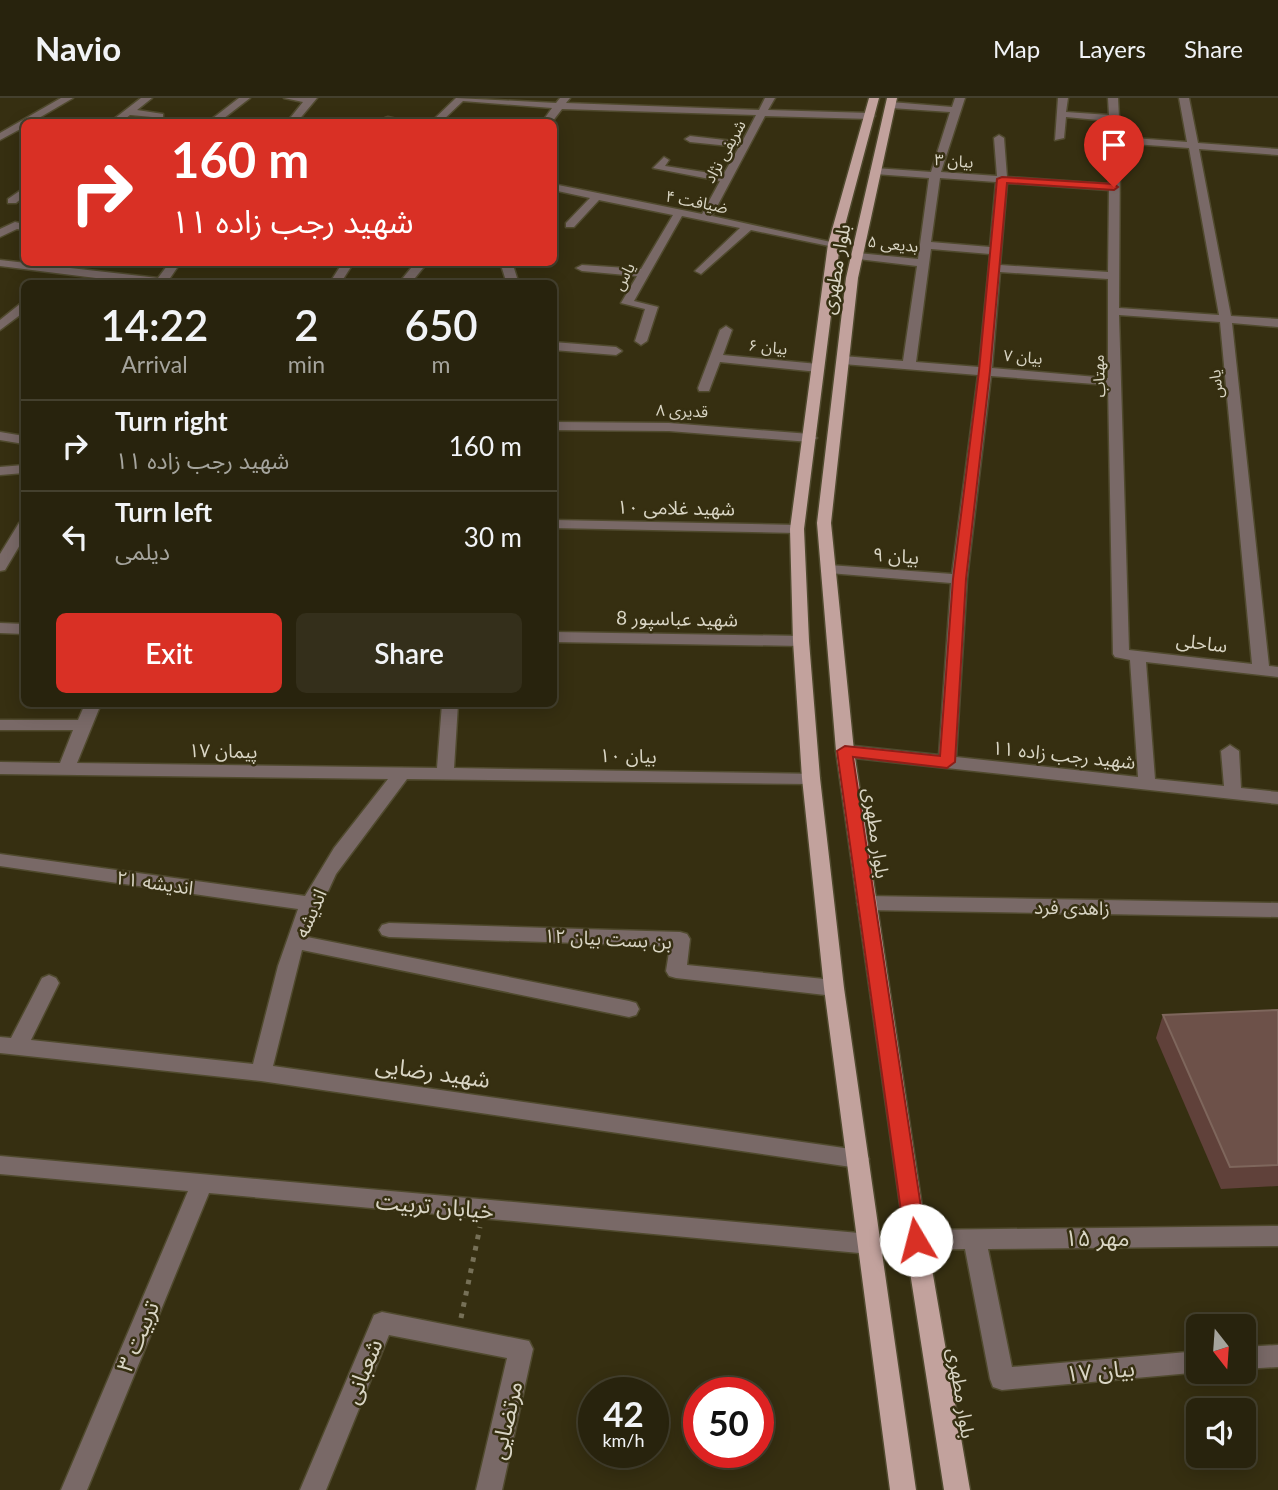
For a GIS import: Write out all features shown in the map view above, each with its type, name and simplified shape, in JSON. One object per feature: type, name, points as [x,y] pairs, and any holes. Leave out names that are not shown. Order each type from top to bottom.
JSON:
[{"type":"main road","name":"بلوار مطهری","points":[[882,104],[875,171],[850,292],[824,523],[845,751],[916,1240],[957,1490]]},
{"type":"main road","name":"بلوار مطهری","points":[[882,104],[834,244],[797,529],[801,640],[811,778],[834,988],[903,1490]]},
{"type":"main road","points":[[828,291],[850,292]]},
{"type":"street","points":[[33,119],[68,98]]},
{"type":"street","points":[[119,119],[147,98]]},
{"type":"street","points":[[217,119],[245,98]]},
{"type":"street","points":[[289,98],[311,99]]},
{"type":"street","points":[[439,119],[461,98],[763,113],[882,104],[956,110]]},
{"type":"street","name":"شریفی نژاد","points":[[705,219],[770,98]]},
{"type":"street","points":[[909,365],[935,175],[960,98]]},
{"type":"street","points":[[1059,138],[1063,98]]},
{"type":"street","name":"مهتاب","points":[[1113,98],[1113,311],[1121,654]]},
{"type":"street","name":"یاس","points":[[1184,98],[1226,320],[1270,671]]},
{"type":"street","points":[[296,119],[311,99]]},
{"type":"street","points":[[549,119],[562,102]]},
{"type":"street","points":[[128,112],[160,116]]},
{"type":"street","points":[[1061,114],[1114,118]]},
{"type":"street","points":[[0,120],[21,122]]},
{"type":"street","points":[[0,137],[21,126]]},
{"type":"street","points":[[947,762],[960,579],[985,371],[1002,179],[999,138]]},
{"type":"street","points":[[690,139],[745,145]]},
{"type":"street","points":[[1115,140],[1278,152]]},
{"type":"street","points":[[664,160],[658,168],[727,179]]},
{"type":"street","name":"بیان ۳","points":[[875,171],[1114,187]]},
{"type":"street","name":"ضیافت ۴","points":[[557,188],[834,244]]},
{"type":"street","points":[[12,201],[21,194]]},
{"type":"street","points":[[570,225],[597,196]]},
{"type":"street","name":"یاس","points":[[640,341],[652,307],[627,303],[678,213]]},
{"type":"street","points":[[0,234],[20,226]]},
{"type":"street","points":[[701,271],[748,227]]},
{"type":"street","points":[[926,245],[996,251]]},
{"type":"street","name":"بدیعی ۵","points":[[858,256],[925,263]]},
{"type":"street","points":[[0,263],[21,266]]},
{"type":"street","points":[[23,266],[136,280]]},
{"type":"street","points":[[406,280],[419,266]]},
{"type":"street","points":[[582,268],[644,273]]},
{"type":"street","points":[[994,268],[1114,276]]},
{"type":"street","points":[[59,280],[70,272]]},
{"type":"street","points":[[0,326],[21,309]]},
{"type":"street","points":[[1113,311],[1278,323]]},
{"type":"street","points":[[704,388],[726,330]]},
{"type":"street","points":[[557,346],[616,351]]},
{"type":"street","name":"بیان ۶","points":[[715,358],[818,368]]},
{"type":"street","name":"بیان ۷","points":[[843,360],[1116,382]]},
{"type":"street","name":"قدیری ۸","points":[[557,426],[681,427],[810,438]]},
{"type":"street","points":[[0,436],[21,440]]},
{"type":"street","points":[[0,471],[21,469]]},
{"type":"street","name":"شهید غلامی ۱۰","points":[[557,524],[797,529]]},
{"type":"street","points":[[0,566],[21,531]]},
{"type":"street","name":"بیان ۹","points":[[829,569],[960,579]]},
{"type":"street","points":[[0,628],[21,629]]},
{"type":"street","name":"شهید عباسپور 8","points":[[557,637],[801,640]]},
{"type":"street","name":"ساحلی","points":[[1121,654],[1270,671]]},
{"type":"street","points":[[1138,656],[1147,784]]},
{"type":"street","points":[[65,768],[92,707]]},
{"type":"street","points":[[444,774],[450,707]]},
{"type":"street","points":[[0,725],[84,725]]},
{"type":"street","name":"شهید رجب زاده ۱۱","points":[[845,751],[1278,798]]},
{"type":"street","points":[[1230,751],[1233,793]]},
{"type":"street","name":"پیمان ۱۷","points":[[0,768],[444,774]]},
{"type":"street","name":"اندیشه","points":[[261,1073],[275,1009],[310,904],[344,846],[402,773]]},
{"type":"street","name":"بیان ۱۰","points":[[444,774],[811,778]]},
{"type":"street","name":"اندیشه ۲۱","points":[[0,860],[310,904]]},
{"type":"street","name":"زاهدی فرد","points":[[866,903],[1278,910]]},
{"type":"street","name":"بن بست بیان ۱۲","points":[[389,930],[680,939],[676,971],[834,988]]},
{"type":"street","points":[[297,942],[629,1009]]},
{"type":"street","points":[[8,1046],[49,983]]},
{"type":"street","name":"شهید رضایی","points":[[8,1046],[261,1073],[858,1158]]},
{"type":"street","name":"خیابان تربیت","points":[[0,1165],[870,1244]]},
{"type":"street","name":"تربیت ۳","points":[[74,1490],[202,1184]]},
{"type":"street","name":"مهر ۱۵","points":[[916,1240],[1278,1236]]},
{"type":"street","name":"بیان ۱۷","points":[[974,1238],[1002,1378],[1186,1363]]},
{"type":"street","name":"شعبانی","points":[[313,1490],[382,1323],[521,1349]]},
{"type":"street","name":"مرتضایی","points":[[489,1490],[521,1349]]},
{"type":"street","points":[[1256,1357],[1278,1356]]},
{"type":"path","points":[[457,1336],[484,1209]]},
{"type":"building","points":[[1278,1010],[1278,1165],[1230,1167],[1163,1015]]},
{"type":"route","points":[[916,1240],[845,751],[947,762],[960,579],[985,371],[1002,179],[1114,187]]}]
